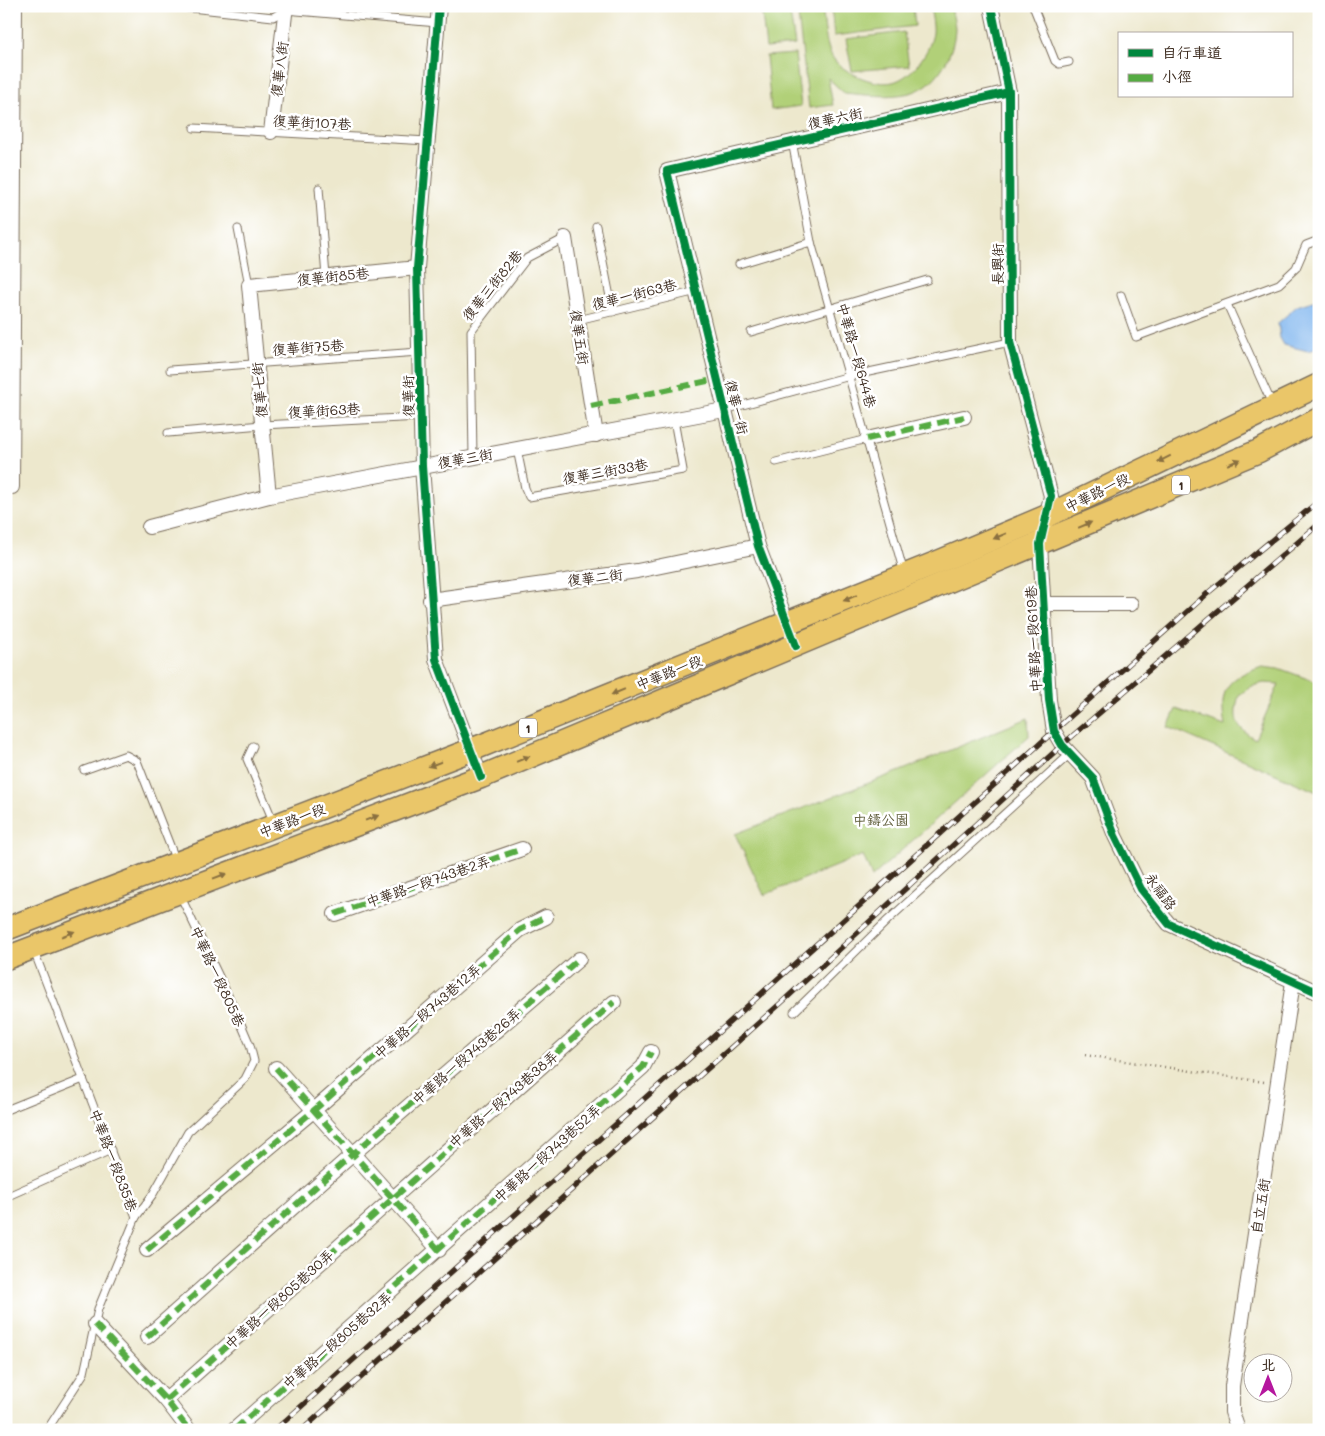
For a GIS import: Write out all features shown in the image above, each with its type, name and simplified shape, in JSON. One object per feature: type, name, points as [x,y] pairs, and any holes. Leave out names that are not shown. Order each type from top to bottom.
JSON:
[{"type":"main road","name":"中華路一段","points":[[6,929],[471,750],[786,624],[1045,517],[1319,385]]},
{"type":"main road","name":"中華路一段","points":[[6,958],[481,777],[1259,452],[1319,419]]},
{"type":"street","points":[[6,487],[12,487],[15,6]]},
{"type":"street","name":"復華街","points":[[439,6],[417,268],[422,466],[430,600],[436,659],[481,777]]},
{"type":"street","name":"長興街","points":[[991,6],[1009,92],[1010,342],[1051,496],[1045,517]]},
{"type":"street","name":"復華八街","points":[[271,132],[286,8]]},
{"type":"street","name":"復華六街","points":[[668,171],[792,140],[1009,92]]},
{"type":"street","name":"復華一街","points":[[668,171],[758,546],[786,624],[796,646]]},
{"type":"street","name":"復華五街","points":[[565,238],[596,435]]},
{"type":"street","name":"復華街85巷","points":[[249,285],[417,268]]},
{"type":"street","name":"復華七街","points":[[249,285],[268,496]]},
{"type":"street","name":"復華三街","points":[[149,526],[268,496],[724,410]]},
{"type":"street","points":[[867,439],[964,417]]},
{"type":"street","name":"中華路一段619巷","points":[[1045,517],[1040,544],[1049,700],[1054,731]]},
{"type":"street","name":"復華二街","points":[[430,600],[637,571],[758,546]]},
{"type":"street","points":[[1043,604],[1131,604]]},
{"type":"street","name":"永福路","points":[[1054,731],[1070,754],[1093,778],[1115,836],[1141,889],[1169,924],[1319,992]]},
{"type":"street","name":"中華路一段743巷2弄","points":[[335,914],[522,848]]},
{"type":"street","name":"中華路一段743巷12弄","points":[[147,1250],[313,1111],[520,930],[546,917]]},
{"type":"street","name":"中華路一段743巷26弄","points":[[147,1337],[354,1153],[579,959]]},
{"type":"street","name":"自立五街","points":[[1238,1430],[1232,1412],[1232,1386],[1294,982]]},
{"type":"street","name":"中華路一段743巷38弄","points":[[392,1197],[614,1002]]},
{"type":"street","name":"中華路一段743巷52弄","points":[[439,1250],[643,1067],[650,1052]]},
{"type":"street","points":[[276,1068],[439,1250]]},
{"type":"street","name":"中華路一段805巷30弄","points":[[166,1400],[392,1197]]},
{"type":"street","name":"中華路一段805巷32弄","points":[[234,1430],[439,1250]]},
{"type":"street","points":[[95,1324],[166,1400],[189,1430]]},
{"type":"lane","points":[[172,6],[273,17],[286,8],[438,23]]},
{"type":"lane","points":[[1033,6],[1055,62],[1059,64],[1069,62]]},
{"type":"lane","name":"復華街107巷","points":[[194,128],[428,141]]},
{"type":"lane","name":"中華路一段644巷","points":[[792,140],[812,242],[904,575]]},
{"type":"lane","points":[[318,188],[326,277]]},
{"type":"lane","points":[[596,226],[613,312]]},
{"type":"lane","points":[[238,229],[249,285]]},
{"type":"lane","name":"復華三街82巷","points":[[473,457],[471,331],[527,258],[565,238]]},
{"type":"lane","points":[[1121,295],[1136,337],[1279,284],[1296,268],[1306,245],[1319,240]]},
{"type":"lane","points":[[739,264],[812,242]]},
{"type":"lane","points":[[751,332],[831,310],[927,280]]},
{"type":"lane","name":"復華一街63巷","points":[[578,320],[697,292]]},
{"type":"lane","points":[[1227,304],[1273,407]]},
{"type":"lane","points":[[724,410],[850,376],[1010,342]]},
{"type":"lane","name":"復華街75巷","points":[[170,370],[419,352]]},
{"type":"lane","name":"復華街63巷","points":[[168,433],[262,425],[421,418]]},
{"type":"lane","name":"復華三街33巷","points":[[517,449],[525,488],[529,497],[683,470],[674,420]]},
{"type":"lane","points":[[776,462],[867,439]]},
{"type":"lane","points":[[253,746],[248,759],[276,826]]},
{"type":"lane","points":[[794,1012],[888,920],[1070,754]]},
{"type":"lane","points":[[84,770],[126,755],[137,761],[177,864]]},
{"type":"lane","name":"中華路一段805巷","points":[[136,1217],[153,1194],[188,1132],[215,1110],[245,1079],[254,1061],[240,1020],[178,892]]},
{"type":"lane","name":"中華路一段835巷","points":[[33,948],[136,1217],[98,1309],[84,1374],[47,1430]]},
{"type":"lane","points":[[6,1110],[83,1079]]},
{"type":"lane","points":[[8,1196],[110,1150]]},
{"type":"path","points":[[1085,1055],[1278,1084]]},
{"type":"green space","points":[[761,6],[789,6],[795,45],[766,48]]},
{"type":"green space","points":[[797,6],[822,6],[827,43],[832,57],[847,71],[870,81],[893,82],[907,75],[919,63],[928,48],[933,33],[930,6],[951,6],[955,26],[954,39],[947,59],[936,77],[920,89],[910,93],[877,96],[844,93],[828,78],[833,105],[809,108]]},
{"type":"green space","points":[[831,6],[913,6],[915,26],[834,36]]},
{"type":"green space","points":[[904,32],[909,66],[852,71],[846,39]]},
{"type":"green space","points":[[795,54],[801,106],[771,110],[766,56]]},
{"type":"green space","points":[[1262,666],[1278,668],[1319,683],[1319,793],[1168,727],[1176,709],[1225,726],[1223,713],[1224,694],[1233,681],[1240,675]],"holes":[[[1264,683],[1279,684],[1255,739],[1243,730],[1237,721],[1236,710],[1239,695],[1252,686]]]},
{"type":"green space","name":"中鑄公園","points":[[1028,718],[1029,736],[872,877],[863,855],[764,895],[735,834],[903,770]]},
{"type":"water","points":[[1319,299],[1319,348],[1308,351],[1284,345],[1280,338],[1278,323],[1297,306]]},
{"type":"railway","points":[[275,1430],[1209,592],[1319,501]]},
{"type":"railway","points":[[302,1430],[781,1003],[1062,745],[1319,524]]},
{"type":"marked path","points":[[591,406],[717,379]]},
{"type":"marked path","points":[[867,439],[964,417]]},
{"type":"marked path","points":[[335,914],[522,849]]},
{"type":"marked path","points":[[147,1250],[313,1111],[520,930],[546,917]]},
{"type":"marked path","points":[[147,1337],[354,1153],[579,959]]},
{"type":"marked path","points":[[166,1400],[614,1002]]},
{"type":"marked path","points":[[234,1430],[643,1067],[651,1052]]},
{"type":"marked path","points":[[276,1068],[439,1250]]},
{"type":"marked path","points":[[95,1324],[166,1400],[189,1430]]},
{"type":"cycle path","points":[[439,6],[417,268],[422,466],[436,659],[481,777]]},
{"type":"cycle path","points":[[991,6],[1009,92],[1010,342],[1051,496],[1040,544],[1049,700],[1054,731],[1062,745],[1093,778],[1115,836],[1141,889],[1169,924],[1319,993]]},
{"type":"cycle path","points":[[796,646],[758,546],[667,171],[1009,92]]}]
